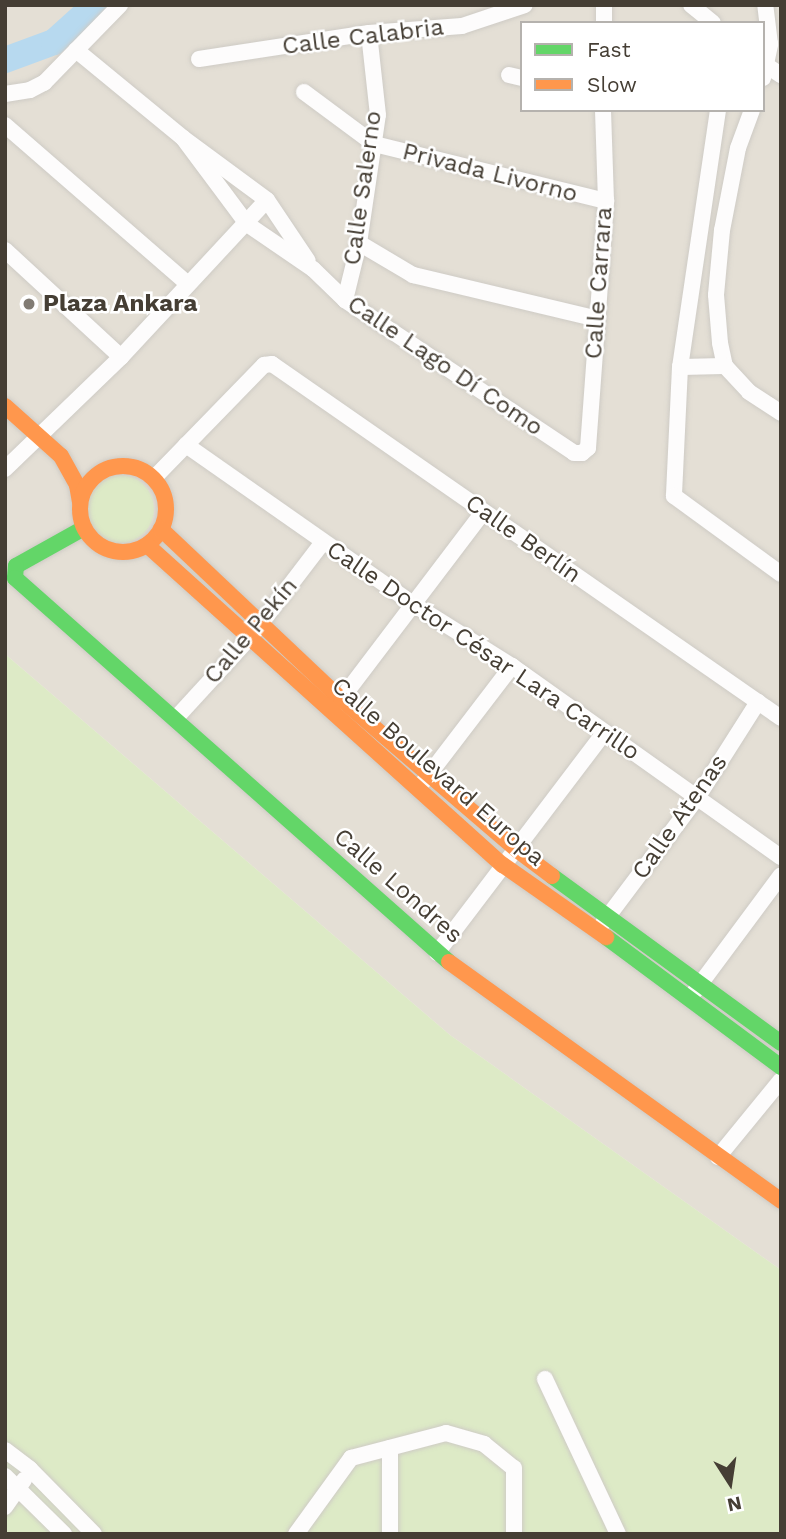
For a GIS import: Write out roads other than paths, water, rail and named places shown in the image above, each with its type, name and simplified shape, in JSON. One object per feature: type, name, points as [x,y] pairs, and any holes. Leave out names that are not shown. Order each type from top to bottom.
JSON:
[{"type":"main road","points":[[5,406],[61,456],[77,485],[84,528],[93,540],[105,548],[134,551],[148,544],[161,529],[166,503],[154,478],[129,466],[102,471],[61,456]]},
{"type":"main road","points":[[80,502],[83,490],[102,471]]},
{"type":"main road","name":"Calle Londres","points":[[84,528],[16,566],[15,578],[176,718],[437,953],[781,1201]]},
{"type":"main road","name":"Calle Boulevard Europa","points":[[161,529],[262,622],[418,789],[503,865],[700,984],[781,1043]]},
{"type":"main road","name":"Calle Boulevard Europa","points":[[148,544],[202,596],[337,705],[429,774],[690,998],[781,1067]]},
{"type":"main road","points":[[202,596],[215,581]]},
{"type":"street","points":[[5,94],[30,90],[44,83],[120,5]]},
{"type":"street","name":"Calle Calabria","points":[[199,59],[369,33],[462,26],[525,5]]},
{"type":"street","points":[[691,5],[711,21]]},
{"type":"street","points":[[765,5],[770,44],[769,71]]},
{"type":"street","name":"Calle Salerno","points":[[345,300],[359,243],[378,115],[369,33]]},
{"type":"street","points":[[76,50],[183,138]]},
{"type":"street","points":[[304,92],[374,144]]},
{"type":"street","name":"Calle Carrara","points":[[582,453],[588,448],[606,201],[603,112]]},
{"type":"street","points":[[718,112],[680,367],[674,496],[781,574]]},
{"type":"street","points":[[751,112],[738,148],[722,230],[716,295],[725,366],[749,392],[781,413]]},
{"type":"street","points":[[5,125],[188,284]]},
{"type":"street","name":"Calle Lago Dí Como","points":[[183,138],[267,200],[313,269]]},
{"type":"street","name":"Calle Lago Dí Como","points":[[183,138],[247,224],[313,269],[345,300],[574,453],[582,453]]},
{"type":"street","name":"Privada Livorno","points":[[374,144],[439,163],[606,201]]},
{"type":"street","points":[[5,469],[121,357],[267,200]]},
{"type":"street","points":[[702,225],[722,230]]},
{"type":"street","points":[[359,243],[413,275],[597,319]]},
{"type":"street","points":[[5,250],[121,357]]},
{"type":"street","name":"Calle Berlín","points":[[186,445],[264,365],[272,365],[781,718]]},
{"type":"street","points":[[680,367],[725,366]]},
{"type":"street","points":[[154,478],[186,445]]},
{"type":"street","name":"Calle Doctor César Lara Carrillo","points":[[186,445],[413,604],[512,666],[781,857]]},
{"type":"street","points":[[337,705],[482,512]]},
{"type":"street","name":"Calle Pekín","points":[[176,718],[252,635],[323,542]]},
{"type":"street","points":[[418,789],[512,666]]},
{"type":"street","name":"Calle Atenas","points":[[602,924],[697,798],[758,702]]},
{"type":"street","points":[[437,953],[604,733]]},
{"type":"street","points":[[690,998],[781,875]]},
{"type":"street","points":[[718,1157],[781,1080]]},
{"type":"street","points":[[545,1379],[618,1534]]},
{"type":"street","points":[[296,1534],[351,1458],[446,1433],[484,1444],[514,1468],[514,1534]]},
{"type":"street","points":[[390,1448],[390,1534]]},
{"type":"street","points":[[5,1450],[30,1469],[94,1534]]},
{"type":"street","points":[[5,1507],[20,1489],[30,1469]]},
{"type":"street","points":[[5,1476],[64,1534]]},
{"type":"waterway","points":[[5,60],[54,42],[95,5]]},
{"type":"place","name":"Plaza Ankara","points":[[29,304]]}]
